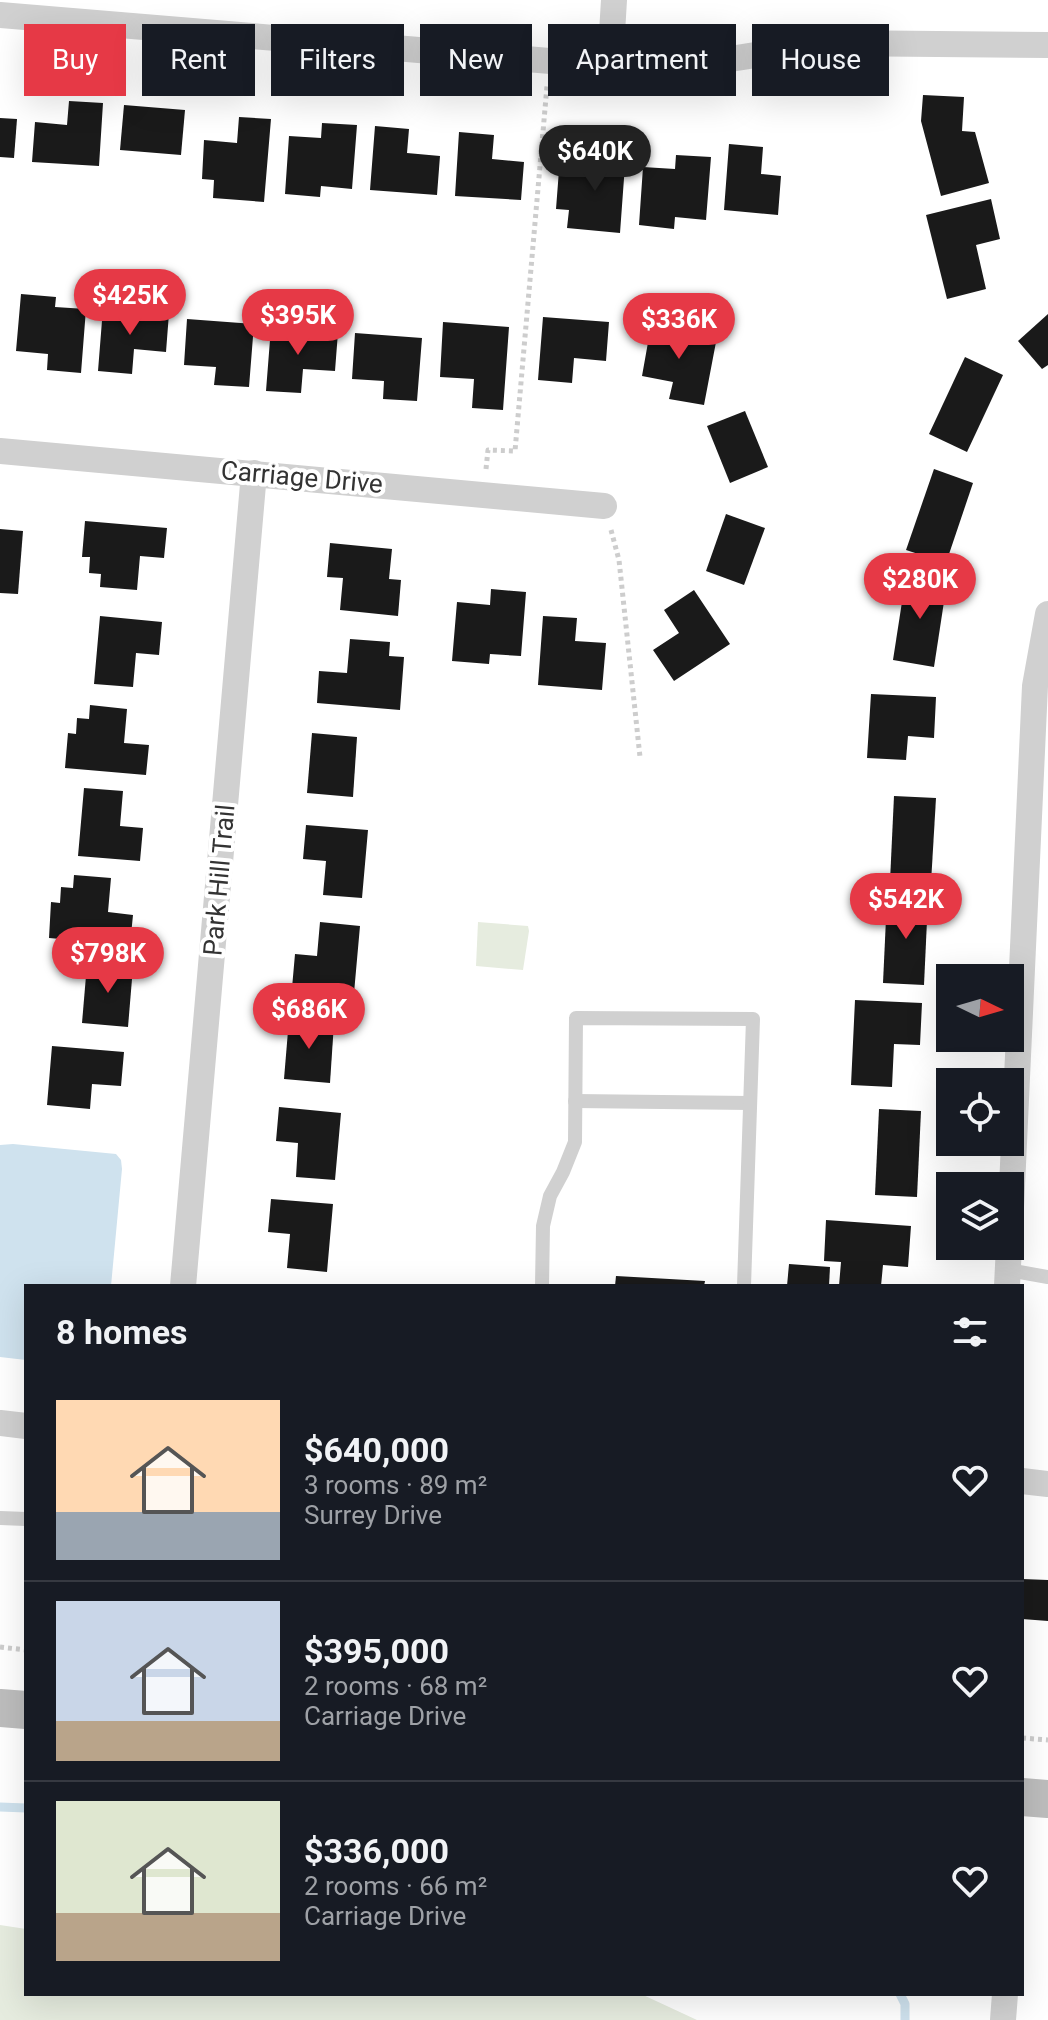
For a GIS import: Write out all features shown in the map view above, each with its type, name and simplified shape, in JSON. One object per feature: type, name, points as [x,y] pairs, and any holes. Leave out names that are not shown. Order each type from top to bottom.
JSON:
[{"type":"street","points":[[613,24],[614,0]]},
{"type":"street","points":[[0,15],[548,61]]},
{"type":"street","points":[[736,58],[830,43],[1048,45]]},
{"type":"street","name":"Carriage Drive","points":[[0,451],[604,506]]},
{"type":"street","name":"Park Hill Trail","points":[[183,1284],[254,473]]},
{"type":"street","points":[[1013,1172],[1035,686],[1048,614]]},
{"type":"street","points":[[0,1423],[24,1426]]},
{"type":"street","points":[[1024,1481],[1048,1484]]},
{"type":"street","points":[[0,1708],[24,1710]]},
{"type":"street","points":[[1024,1797],[1048,1799]]},
{"type":"street","points":[[1003,2020],[1005,1996]]},
{"type":"lane","points":[[542,1284],[543,1226],[550,1196],[575,1142],[576,1018],[753,1019],[744,1284]]},
{"type":"lane","points":[[575,1101],[750,1103]]},
{"type":"lane","points":[[1008,1267],[1048,1277]]},
{"type":"lane","points":[[0,1518],[24,1519]]},
{"type":"path","points":[[485,493],[488,450],[515,451],[548,72]]},
{"type":"path","points":[[604,506],[619,560],[640,757]]},
{"type":"path","points":[[0,1647],[24,1650]]},
{"type":"path","points":[[1024,1738],[1048,1740]]},
{"type":"shaded area","points":[[478,922],[528,926],[523,970],[476,966]]},
{"type":"shaded area","points":[[0,1925],[24,1929],[24,1996],[645,1996],[697,2020],[0,2020]]},
{"type":"water","points":[[0,1145],[116,1154],[121,1160],[111,1284],[24,1284],[24,1360],[0,1357]]},
{"type":"building","points":[[923,95],[964,97],[962,131],[975,132],[989,183],[941,196],[921,121]]},
{"type":"building","points":[[69,101],[103,103],[99,166],[32,162],[35,122],[67,125]]},
{"type":"building","points":[[124,105],[185,110],[181,155],[120,150]]},
{"type":"building","points":[[239,117],[271,119],[264,202],[213,198],[214,180],[202,179],[204,140],[237,143]]},
{"type":"building","points":[[0,118],[17,119],[14,158],[0,157]]},
{"type":"building","points":[[322,123],[357,125],[352,189],[321,186],[320,197],[285,194],[289,136],[321,138]]},
{"type":"building","points":[[375,126],[409,129],[407,153],[440,156],[437,195],[370,190]]},
{"type":"building","points":[[459,132],[494,135],[492,159],[524,162],[521,200],[455,196]]},
{"type":"building","points":[[729,144],[763,147],[761,174],[781,176],[778,215],[724,210]]},
{"type":"building","points":[[593,149],[626,151],[620,233],[567,228],[569,210],[556,209],[559,170],[591,173]]},
{"type":"building","points":[[676,155],[711,157],[706,220],[675,217],[674,229],[639,225],[643,167],[675,169]]},
{"type":"building","points":[[991,199],[1000,239],[976,245],[986,289],[947,299],[926,215]]},
{"type":"building","points":[[21,294],[56,297],[55,307],[86,309],[81,373],[47,370],[48,354],[16,351]]},
{"type":"building","points":[[103,308],[169,313],[166,352],[134,349],[132,374],[98,371]]},
{"type":"building","points":[[1048,314],[1048,365],[1042,369],[1018,341]]},
{"type":"building","points":[[543,317],[609,322],[606,361],[574,358],[572,383],[538,380]]},
{"type":"building","points":[[187,319],[254,324],[249,387],[214,385],[216,367],[184,365]]},
{"type":"building","points":[[652,320],[687,326],[685,336],[716,342],[704,405],[669,399],[673,382],[642,376]]},
{"type":"building","points":[[443,322],[509,327],[503,410],[472,408],[474,379],[440,377]]},
{"type":"building","points":[[271,327],[338,332],[335,371],[303,369],[301,393],[266,391]]},
{"type":"building","points":[[355,333],[422,338],[417,401],[383,399],[384,381],[352,379]]},
{"type":"building","points":[[965,357],[1003,375],[967,452],[929,434]]},
{"type":"building","points":[[745,411],[768,467],[730,483],[707,426]]},
{"type":"building","points":[[934,469],[973,483],[946,563],[906,550]]},
{"type":"building","points":[[726,514],[765,528],[744,585],[706,571]]},
{"type":"building","points":[[85,521],[167,528],[164,558],[140,556],[137,590],[100,587],[101,574],[89,573],[90,557],[82,557]]},
{"type":"building","points":[[0,529],[23,531],[18,594],[0,593]]},
{"type":"building","points":[[330,543],[392,549],[389,579],[401,580],[398,616],[340,610],[343,578],[327,577]]},
{"type":"building","points":[[906,576],[947,582],[934,667],[893,660]]},
{"type":"building","points":[[491,589],[526,592],[521,656],[490,654],[489,664],[452,661],[457,602],[490,605]]},
{"type":"building","points":[[694,590],[730,644],[674,681],[653,650],[679,633],[664,610]]},
{"type":"building","points":[[100,616],[162,622],[159,655],[136,653],[133,687],[94,684]]},
{"type":"building","points":[[543,616],[577,618],[575,641],[606,643],[602,690],[538,685]]},
{"type":"building","points":[[350,639],[390,642],[389,656],[404,657],[400,710],[317,703],[319,671],[347,673]]},
{"type":"building","points":[[871,694],[936,697],[934,738],[908,736],[906,760],[867,758]]},
{"type":"building","points":[[90,705],[127,709],[124,743],[149,745],[146,775],[65,768],[68,733],[76,734],[77,718],[89,719]]},
{"type":"building","points":[[312,733],[357,737],[353,797],[307,793]]},
{"type":"building","points":[[84,788],[123,791],[120,826],[143,828],[140,861],[78,856]]},
{"type":"building","points":[[894,796],[936,798],[931,883],[890,881]]},
{"type":"building","points":[[306,825],[368,830],[362,898],[323,895],[326,861],[303,859]]},
{"type":"building","points":[[74,875],[111,878],[108,912],[133,915],[130,945],[49,938],[51,902],[60,903],[61,887],[73,888]]},
{"type":"building","points":[[887,897],[928,899],[924,985],[883,983]]},
{"type":"building","points":[[320,922],[360,926],[354,993],[292,988],[295,954],[317,956]]},
{"type":"building","points":[[87,964],[133,967],[128,1027],[82,1023]]},
{"type":"building","points":[[855,1000],[922,1003],[920,1045],[894,1044],[892,1087],[851,1085]]},
{"type":"building","points":[[289,1019],[334,1023],[330,1083],[284,1079]]},
{"type":"building","points":[[52,1046],[124,1052],[121,1086],[92,1084],[90,1109],[47,1105]]},
{"type":"building","points":[[279,1107],[341,1113],[335,1180],[296,1177],[298,1143],[276,1141]]},
{"type":"building","points":[[879,1109],[921,1111],[917,1197],[875,1195]]},
{"type":"building","points":[[271,1199],[333,1204],[327,1272],[287,1268],[290,1234],[268,1232]]},
{"type":"building","points":[[826,1220],[911,1226],[908,1267],[883,1265],[881,1284],[839,1284],[841,1262],[824,1261]]},
{"type":"building","points":[[789,1264],[830,1267],[829,1284],[787,1284]]},
{"type":"building","points":[[616,1276],[705,1281],[704,1284],[615,1284]]},
{"type":"building","points":[[1024,1579],[1048,1580],[1048,1621],[1024,1619]]},
{"type":"waterway","points":[[0,1807],[24,1808]]},
{"type":"waterway","points":[[901,1996],[905,2004],[905,2020]]}]
